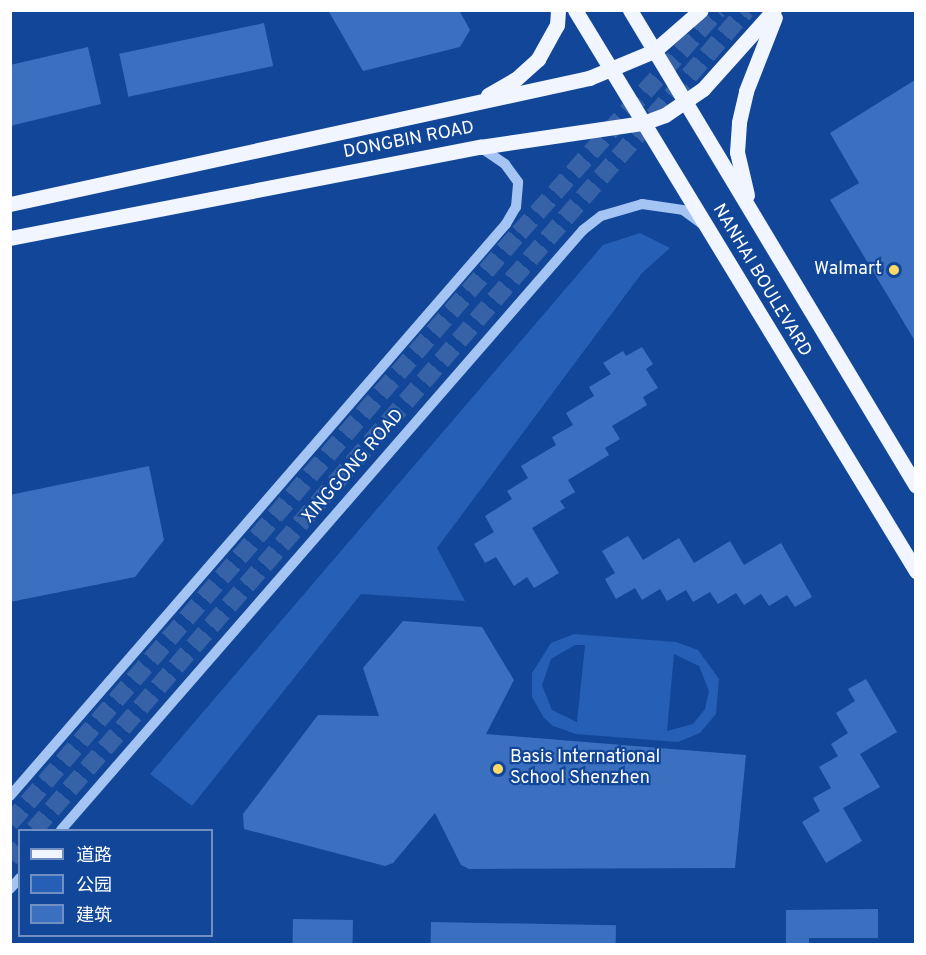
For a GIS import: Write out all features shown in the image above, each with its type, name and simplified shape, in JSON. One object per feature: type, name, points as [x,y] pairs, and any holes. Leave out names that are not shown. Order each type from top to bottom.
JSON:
[{"type":"main road","points":[[457,107],[493,94],[538,59],[557,25],[558,10]]},
{"type":"main road","name":"NANHAI BOULEVARD","points":[[575,10],[915,571]]},
{"type":"main road","name":"NANHAI BOULEVARD","points":[[630,10],[684,104],[915,486]]},
{"type":"main road","name":"DONGBIN ROAD","points":[[10,204],[457,107],[611,71],[654,51],[679,33],[701,10]]},
{"type":"main road","points":[[757,224],[741,178],[739,122],[746,91],[776,10]]},
{"type":"main road","name":"DONGBIN ROAD","points":[[10,238],[480,147],[643,123],[684,104],[732,61],[776,10]]},
{"type":"street","points":[[10,796],[506,224],[516,207],[518,182],[511,169],[480,147]]},
{"type":"street","name":"XINGGONG ROAD","points":[[63,829],[583,230],[601,216],[642,204],[683,210],[707,229]]},
{"type":"green space","points":[[640,233],[670,248],[642,273],[437,548],[465,601],[361,594],[192,806],[150,774],[603,245]]},
{"type":"green space","points":[[574,634],[676,642],[698,650],[719,679],[716,714],[700,733],[678,742],[576,734],[553,726],[544,718],[532,697],[532,673],[551,643]],"holes":[[[575,645],[585,645],[577,722],[552,710],[542,685],[551,659]],[[674,654],[699,666],[709,691],[705,709],[693,724],[667,731]]]},
{"type":"building","points":[[328,10],[459,10],[470,30],[460,47],[363,71]]},
{"type":"building","points":[[264,23],[273,66],[128,97],[119,54]]},
{"type":"building","points":[[88,47],[101,104],[10,126],[10,65]]},
{"type":"building","name":"Walmart","points":[[915,80],[915,341],[830,200],[859,183],[830,133]]},
{"type":"building","points":[[642,347],[653,364],[646,369],[658,388],[643,397],[647,405],[612,426],[620,439],[605,448],[609,455],[568,480],[575,492],[560,501],[565,508],[532,528],[559,573],[534,588],[527,577],[514,586],[496,557],[485,563],[474,544],[494,532],[485,516],[512,499],[507,491],[528,478],[521,466],[556,445],[552,437],[573,425],[566,413],[594,396],[589,387],[611,374],[603,363],[623,351],[626,356]]},
{"type":"building","points":[[149,466],[164,540],[135,577],[10,602],[10,495]]},
{"type":"building","points":[[628,536],[643,560],[679,538],[694,563],[730,541],[744,565],[781,543],[812,597],[795,607],[787,595],[769,606],[761,594],[744,605],[736,593],[718,604],[710,592],[693,602],[686,590],[667,601],[660,589],[642,600],[635,588],[616,599],[605,579],[615,573],[602,551]]},
{"type":"building","points":[[403,621],[482,627],[514,680],[486,734],[746,755],[735,868],[469,869],[461,865],[435,813],[393,863],[385,866],[244,829],[243,814],[318,715],[379,716],[363,668]]},
{"type":"building","points":[[866,679],[897,732],[860,754],[880,787],[843,808],[862,841],[826,863],[802,822],[820,811],[813,798],[831,788],[819,767],[838,756],[831,744],[848,733],[836,713],[855,701],[848,689]]},
{"type":"building","points":[[878,909],[878,938],[809,938],[809,945],[786,945],[786,910]]},
{"type":"building","points":[[293,919],[353,920],[353,944],[293,944]]},
{"type":"building","points":[[431,922],[616,925],[616,944],[431,944]]},
{"type":"tunnel","points":[[10,823],[519,233],[718,10]]},
{"type":"tunnel","points":[[35,829],[746,10]]},
{"type":"tunnel","points":[[10,858],[18,850]]},
{"type":"place","name":"Walmart","points":[[894,270]]},
{"type":"place","name":"Basis International School Shenzhen","points":[[498,769]]}]
